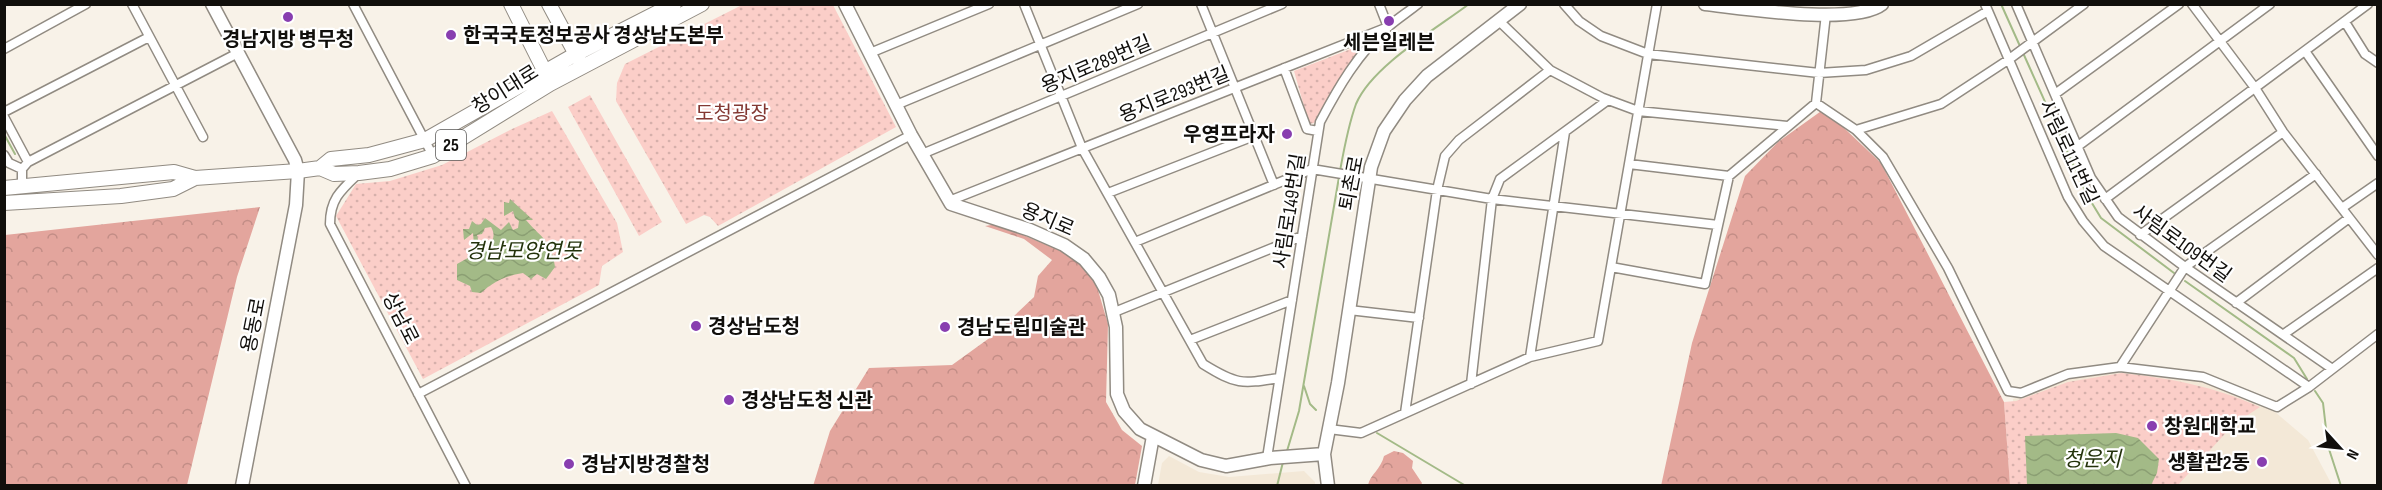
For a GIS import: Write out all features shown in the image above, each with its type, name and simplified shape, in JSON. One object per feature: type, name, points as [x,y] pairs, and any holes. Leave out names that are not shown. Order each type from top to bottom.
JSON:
[{"type":"main road","points":[[512,4],[548,78]]},
{"type":"main road","points":[[549,4],[584,66]]},
{"type":"main road","name":"창이대로","points":[[320,168],[334,174],[359,173],[390,169],[433,156],[548,78],[576,54],[674,4]]},
{"type":"main road","name":"창이대로","points":[[4,188],[174,172],[195,178],[320,168],[332,159],[369,155],[425,140],[548,78],[569,74],[702,4]]},
{"type":"main road","name":"창이대로","points":[[4,203],[121,196],[173,189],[195,178]]},
{"type":"street","points":[[4,49],[86,4]]},
{"type":"street","points":[[132,4],[203,138]]},
{"type":"street","points":[[212,4],[295,160],[298,171]]},
{"type":"street","points":[[353,4],[433,156]]},
{"type":"street","points":[[870,53],[989,4]]},
{"type":"street","points":[[1024,4],[1082,148],[1203,364],[1229,380],[1245,383],[1279,378]]},
{"type":"street","points":[[896,105],[1138,4]]},
{"type":"street","points":[[1201,4],[1274,185]]},
{"type":"street","name":"용지로289번길","points":[[922,154],[1282,4]]},
{"type":"street","points":[[1378,4],[1388,27]]},
{"type":"street","name":"사림로149번길","points":[[1269,458],[1279,378],[1302,236],[1316,170],[1320,122],[1340,86],[1362,55],[1388,27],[1418,4]]},
{"type":"street","name":"퇴촌로","points":[[1328,486],[1324,454],[1349,310],[1366,179],[1384,131],[1405,100],[1426,76],[1520,4]]},
{"type":"street","name":"사림로111번길","points":[[1563,4],[1579,21],[1601,36],[1648,54],[1819,73],[1866,70],[1911,56],[1987,8],[2068,197],[2083,221],[2104,246],[2309,387]]},
{"type":"street","points":[[1329,429],[1361,433],[1530,357],[1599,341],[1657,4]]},
{"type":"street","points":[[1705,4],[1826,14],[1853,13],[1877,8],[1882,4]]},
{"type":"street","name":"사림로109번길","points":[[2016,4],[2029,45],[2055,94],[2091,178],[2118,217],[2185,267],[2331,368]]},
{"type":"street","points":[[1856,130],[1941,104],[2010,59],[2084,4]]},
{"type":"street","points":[[2055,94],[2179,4]]},
{"type":"street","points":[[2192,4],[2255,88],[2283,132],[2378,255]]},
{"type":"street","points":[[2078,146],[2270,4]]},
{"type":"street","points":[[2105,198],[2368,4]]},
{"type":"street","points":[[847,5],[911,135],[949,201]]},
{"type":"street","points":[[1611,267],[1705,284],[1729,176],[1816,103],[1826,14]]},
{"type":"street","points":[[1498,20],[1550,70],[1608,100],[1638,111],[1787,126]]},
{"type":"street","points":[[2344,22],[2365,54],[2378,63]]},
{"type":"street","name":"용지로293번길","points":[[949,201],[1388,27]]},
{"type":"street","points":[[4,112],[149,37]]},
{"type":"street","points":[[2305,51],[2378,156]]},
{"type":"street","points":[[4,155],[9,163],[25,166],[238,53]]},
{"type":"street","points":[[1284,68],[1307,129],[1318,130]]},
{"type":"street","points":[[1405,413],[1437,190],[1444,156],[1459,140],[1550,70]]},
{"type":"street","points":[[1471,384],[1492,199],[1500,179],[1608,100]]},
{"type":"street","points":[[1816,103],[1856,130],[1883,157],[1948,268],[2008,391],[2021,393],[2068,374],[2120,367],[2203,377],[2277,407],[2309,387],[2378,334]]},
{"type":"street","points":[[4,117],[25,166],[22,186]]},
{"type":"street","points":[[1530,357],[1565,132]]},
{"type":"street","points":[[2140,235],[2283,132]]},
{"type":"street","points":[[418,394],[911,135]]},
{"type":"street","points":[[1108,193],[1254,136]]},
{"type":"street","points":[[1629,164],[1729,176]]},
{"type":"street","points":[[1135,242],[1316,170],[1492,199],[1718,225]]},
{"type":"street","name":"용동로","points":[[242,486],[296,205],[298,171]]},
{"type":"street","name":"상남로","points":[[359,173],[338,194],[330,210],[330,224],[466,486]]},
{"type":"street","points":[[2120,367],[2185,267],[2316,174]]},
{"type":"street","points":[[2342,208],[2378,183]]},
{"type":"street","name":"용지로","points":[[949,201],[951,204],[1030,230],[1064,245],[1084,259],[1109,295],[1116,327],[1117,394],[1124,411],[1140,429],[1201,460],[1226,466],[1269,458],[1324,454]]},
{"type":"street","points":[[2236,303],[2349,219]]},
{"type":"street","points":[[1112,313],[1302,236]]},
{"type":"street","points":[[2284,334],[2378,268]]},
{"type":"street","points":[[1190,340],[1292,300]]},
{"type":"street","points":[[1349,310],[1419,318]]},
{"type":"street","points":[[1144,486],[1153,436]]},
{"type":"shaded area","name":"창원대학교","points":[[2132,371],[2205,382],[2274,411],[2308,440],[2332,485],[2013,485],[2013,399],[2071,378]]},
{"type":"shaded area","points":[[1169,456],[1199,472],[1229,477],[1304,471],[1315,482],[1315,485],[1158,485],[1162,463]]},
{"type":"green space","name":"도청광장","points":[[742,5],[833,5],[896,127],[718,226],[710,217],[704,215],[686,224],[616,101],[617,83],[625,64]]},
{"type":"green space","points":[[1369,42],[1342,78],[1314,123],[1309,124],[1294,71]]},
{"type":"green space","points":[[590,95],[662,222],[639,236],[568,107]]},
{"type":"green space","points":[[1824,109],[1881,163],[2004,402],[2010,485],[1661,486],[1692,343],[1745,176],[1778,142]]},
{"type":"green space","points":[[552,111],[617,223],[623,252],[602,266],[599,285],[423,379],[336,216],[356,184],[390,181],[442,165]]},
{"type":"green space","points":[[260,207],[237,277],[187,485],[5,485],[5,235]]},
{"type":"green space","points":[[997,224],[1073,256],[1095,280],[1108,324],[1106,402],[1122,430],[1142,446],[1135,485],[813,486],[830,431],[869,368],[952,365],[995,334],[1034,297],[1038,276],[1052,260],[1024,239],[985,226]]},
{"type":"green space","name":"창원대학교","points":[[2122,373],[2192,384],[2260,407],[2234,424],[2178,485],[2010,486],[2004,402],[2016,401],[2068,382]]},
{"type":"green space","points":[[1394,451],[1403,453],[1413,461],[1412,468],[1422,483],[1421,485],[1368,485],[1384,456]]},
{"type":"water","name":"경남모양연못","points":[[510,199],[533,220],[526,220],[549,245],[555,267],[546,279],[537,274],[531,279],[523,273],[500,280],[481,293],[472,292],[470,286],[457,280],[457,264],[475,254],[483,254],[494,235],[491,227],[485,228],[482,234],[477,235],[479,244],[474,245],[473,233],[464,240],[463,229],[469,229],[472,221],[477,225],[481,224],[485,218],[501,230],[509,222],[513,230],[518,228],[519,221],[515,218],[513,211],[504,216],[504,202],[509,203]]},
{"type":"water","name":"청운지","points":[[2116,433],[2138,438],[2159,459],[2157,473],[2151,485],[2027,485],[2025,436]]},
{"type":"waterway","points":[[1340,171],[1346,138],[1356,104],[1364,90],[1390,62],[1469,4]]},
{"type":"waterway","points":[[2001,4],[2087,195],[2101,218],[2174,273]]},
{"type":"waterway","points":[[4,134],[15,154]]},
{"type":"waterway","points":[[1287,451],[1299,411],[1339,177]]},
{"type":"waterway","points":[[2185,281],[2294,358],[2307,379]]},
{"type":"waterway","points":[[1304,386],[1310,404],[1316,410]]},
{"type":"waterway","points":[[2315,391],[2323,403],[2328,446],[2341,486]]},
{"type":"waterway","points":[[1377,433],[1466,486]]},
{"type":"waterway","points":[[1277,486],[1283,462]]},
{"type":"place","name":"경남지방 병무청","points":[[288,17]]},
{"type":"place","name":"세븐일레븐","points":[[1389,21]]},
{"type":"place","name":"한국국토정보공사 경상남도본부","points":[[451,35]]},
{"type":"place","name":"우영프라자","points":[[1287,134]]},
{"type":"place","name":"경상남도청","points":[[696,326]]},
{"type":"place","name":"경남도립미술관","points":[[945,327]]},
{"type":"place","name":"경상남도청 신관","points":[[729,400]]},
{"type":"place","name":"창원대학교","points":[[2152,426]]},
{"type":"place","name":"생활관2동","points":[[2262,462]]},
{"type":"place","name":"경남지방경찰청","points":[[569,464]]}]
